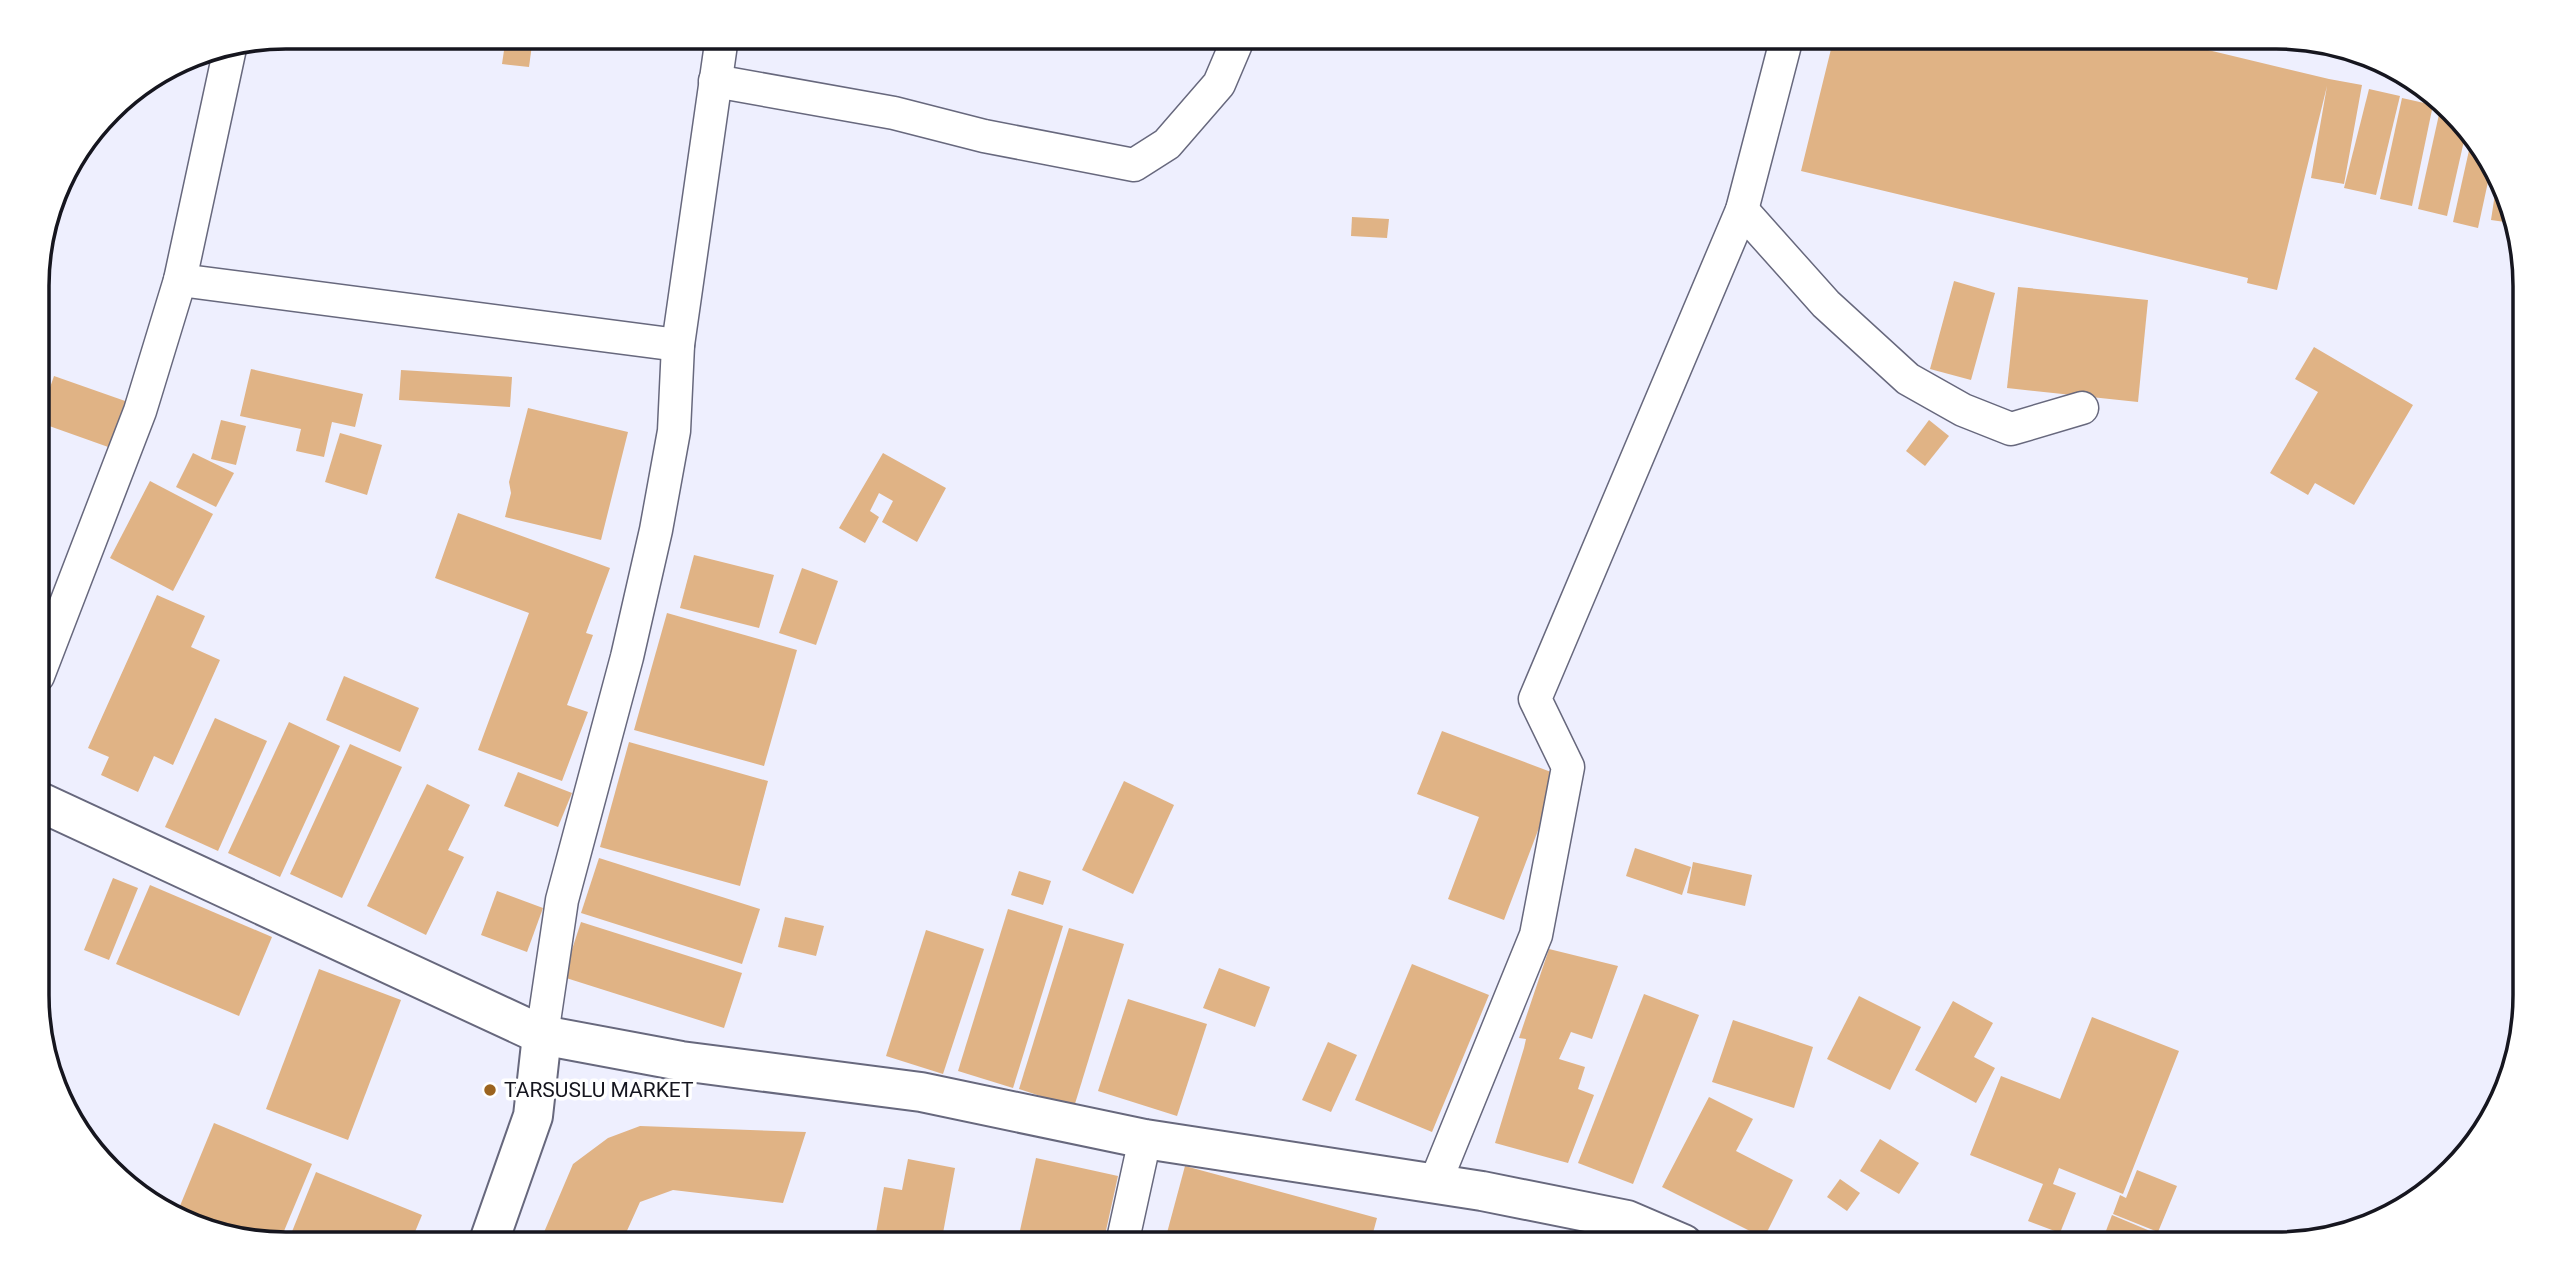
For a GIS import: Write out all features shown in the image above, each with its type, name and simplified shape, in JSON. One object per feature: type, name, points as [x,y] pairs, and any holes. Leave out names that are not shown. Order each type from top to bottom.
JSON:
[{"type":"street","points":[[492,1232],[533,1116],[562,900],[627,657],[656,530],[674,431],[678,345],[720,49]]},
{"type":"street","points":[[715,81],[894,113],[985,136],[1134,165],[1167,144],[1219,84],[1234,49]]},
{"type":"street","points":[[1435,1183],[1536,935],[1568,767],[1535,699],[1742,210],[1784,49]]},
{"type":"street","points":[[49,646],[139,411],[180,279],[228,57]]},
{"type":"street","points":[[1742,210],[1826,304],[1908,379],[1963,410],[2011,429],[2082,408]]},
{"type":"street","points":[[180,279],[678,345]]},
{"type":"street","points":[[49,806],[542,1035],[681,1061],[921,1092],[1145,1139],[1435,1183],[1627,1220],[1653,1231]]},
{"type":"street","points":[[1125,1232],[1145,1139]]},
{"type":"building","points":[[504,49],[531,49],[529,67],[502,64]]},
{"type":"building","points":[[1831,49],[2204,49],[2362,85],[2344,184],[2311,178],[2327,86],[2277,290],[2247,283],[2248,278],[1801,171]]},
{"type":"building","points":[[2369,89],[2400,96],[2376,195],[2344,188]]},
{"type":"building","points":[[2402,98],[2426,103],[2432,108],[2412,206],[2380,199]]},
{"type":"building","points":[[2439,115],[2464,142],[2447,216],[2418,209]]},
{"type":"building","points":[[2469,149],[2488,180],[2478,228],[2453,222]]},
{"type":"building","points":[[2495,196],[2504,222],[2491,220]]},
{"type":"building","points":[[1352,217],[1389,219],[1387,238],[1351,236]]},
{"type":"building","points":[[1954,281],[1995,293],[1971,380],[1930,369]]},
{"type":"building","points":[[2018,287],[2148,300],[2138,402],[2007,388]]},
{"type":"building","points":[[2314,347],[2413,405],[2354,505],[2315,483],[2308,495],[2270,473],[2318,392],[2295,379]]},
{"type":"building","points":[[251,369],[363,394],[355,427],[332,422],[324,457],[296,451],[301,429],[240,416]]},
{"type":"building","points":[[401,370],[512,377],[510,407],[399,400]]},
{"type":"building","points":[[54,376],[128,402],[111,448],[50,426],[50,388]]},
{"type":"building","points":[[528,408],[628,432],[601,540],[505,517],[511,493],[509,482]]},
{"type":"building","points":[[221,420],[246,426],[236,465],[211,459]]},
{"type":"building","points":[[1929,420],[1949,436],[1925,466],[1906,451]]},
{"type":"building","points":[[340,433],[382,445],[367,495],[325,482]]},
{"type":"building","points":[[193,453],[234,473],[216,507],[176,487]]},
{"type":"building","points":[[883,453],[946,488],[917,542],[882,522],[893,501],[879,493],[870,511],[879,517],[865,543],[839,528]]},
{"type":"building","points":[[150,481],[213,514],[173,591],[110,558]]},
{"type":"building","points":[[458,513],[610,568],[586,633],[593,635],[567,705],[588,712],[562,781],[478,750],[529,613],[435,578]]},
{"type":"building","points":[[694,555],[774,575],[759,628],[680,608]]},
{"type":"building","points":[[802,568],[838,581],[816,645],[779,633]]},
{"type":"building","points":[[157,595],[205,616],[191,647],[220,660],[173,765],[154,756],[138,792],[101,775],[109,757],[88,748]]},
{"type":"building","points":[[667,613],[797,650],[764,766],[634,730]]},
{"type":"building","points":[[344,676],[419,708],[400,752],[326,720]]},
{"type":"building","points":[[215,718],[267,741],[218,851],[165,827]]},
{"type":"building","points":[[289,722],[340,746],[280,877],[228,853]]},
{"type":"building","points":[[1442,731],[1559,775],[1504,920],[1448,899],[1479,817],[1417,794]]},
{"type":"building","points":[[629,742],[768,781],[740,886],[600,847]]},
{"type":"building","points":[[350,744],[402,767],[342,898],[290,874]]},
{"type":"building","points":[[518,772],[572,793],[558,827],[504,806]]},
{"type":"building","points":[[1124,781],[1174,805],[1133,894],[1082,870]]},
{"type":"building","points":[[427,784],[470,805],[448,850],[464,857],[426,935],[367,906]]},
{"type":"building","points":[[1635,848],[1691,867],[1682,895],[1626,876]]},
{"type":"building","points":[[599,858],[760,909],[742,964],[581,913]]},
{"type":"building","points":[[1693,862],[1752,875],[1745,906],[1687,893]]},
{"type":"building","points":[[1019,871],[1051,881],[1043,905],[1011,895]]},
{"type":"building","points":[[113,878],[138,888],[109,960],[84,950]]},
{"type":"building","points":[[150,885],[272,937],[239,1016],[116,964]]},
{"type":"building","points":[[497,891],[543,908],[527,952],[481,935]]},
{"type":"building","points":[[1008,909],[1063,926],[1013,1088],[958,1071]]},
{"type":"building","points":[[785,917],[824,926],[816,956],[778,947]]},
{"type":"building","points":[[581,922],[742,973],[724,1028],[563,977]]},
{"type":"building","points":[[1069,928],[1124,944],[1074,1107],[1019,1089]]},
{"type":"building","points":[[926,930],[984,949],[943,1074],[886,1056]]},
{"type":"building","points":[[1549,949],[1618,966],[1592,1039],[1571,1032],[1559,1059],[1585,1067],[1578,1089],[1594,1095],[1568,1163],[1495,1143],[1524,1048],[1526,1039],[1519,1038]]},
{"type":"building","points":[[1412,964],[1489,995],[1432,1132],[1355,1100]]},
{"type":"building","points":[[1219,968],[1270,987],[1255,1027],[1203,1008]]},
{"type":"building","points":[[319,969],[401,1000],[348,1140],[266,1109]]},
{"type":"building","points":[[1644,994],[1699,1015],[1633,1184],[1578,1163]]},
{"type":"building","points":[[1859,996],[1921,1027],[1890,1090],[1827,1059]]},
{"type":"building","points":[[1128,999],[1207,1024],[1177,1116],[1098,1091]]},
{"type":"building","points":[[1953,1001],[1993,1023],[1974,1057],[1995,1068],[1976,1103],[1915,1070]]},
{"type":"building","points":[[2092,1017],[2179,1051],[2123,1194],[2059,1168],[2053,1184],[2076,1193],[2061,1231],[2055,1231],[2028,1221],[2043,1184],[1970,1155],[2001,1076],[2060,1099]]},
{"type":"building","points":[[1733,1020],[1813,1047],[1794,1108],[1712,1082]]},
{"type":"building","points":[[1328,1042],[1357,1055],[1331,1112],[1302,1100]]},
{"type":"building","points":[[1709,1097],[1753,1119],[1736,1151],[1793,1180],[1767,1231],[1751,1231],[1662,1187]]},
{"type":"building","points":[[214,1123],[312,1164],[284,1232],[224,1224],[179,1207]]},
{"type":"building","points":[[640,1126],[806,1132],[783,1203],[673,1190],[640,1202],[627,1232],[544,1232],[573,1164],[608,1138]]},
{"type":"building","points":[[1880,1139],[1919,1163],[1899,1194],[1860,1171]]},
{"type":"building","points":[[1036,1158],[1118,1176],[1106,1232],[1020,1232]]},
{"type":"building","points":[[908,1159],[955,1168],[943,1232],[876,1232],[884,1187],[902,1190]]},
{"type":"building","points":[[1185,1166],[1377,1218],[1373,1231],[1167,1232]]},
{"type":"building","points":[[2137,1170],[2177,1186],[2158,1231],[2113,1214],[2120,1195],[2126,1198]]},
{"type":"building","points":[[316,1172],[422,1215],[415,1232],[292,1232]]},
{"type":"building","points":[[1840,1179],[1860,1193],[1847,1211],[1827,1197]]},
{"type":"building","points":[[2112,1215],[2150,1231],[2106,1231]]},
{"type":"place","name":"TARSUSLU MARKET","points":[[490,1090]]}]
